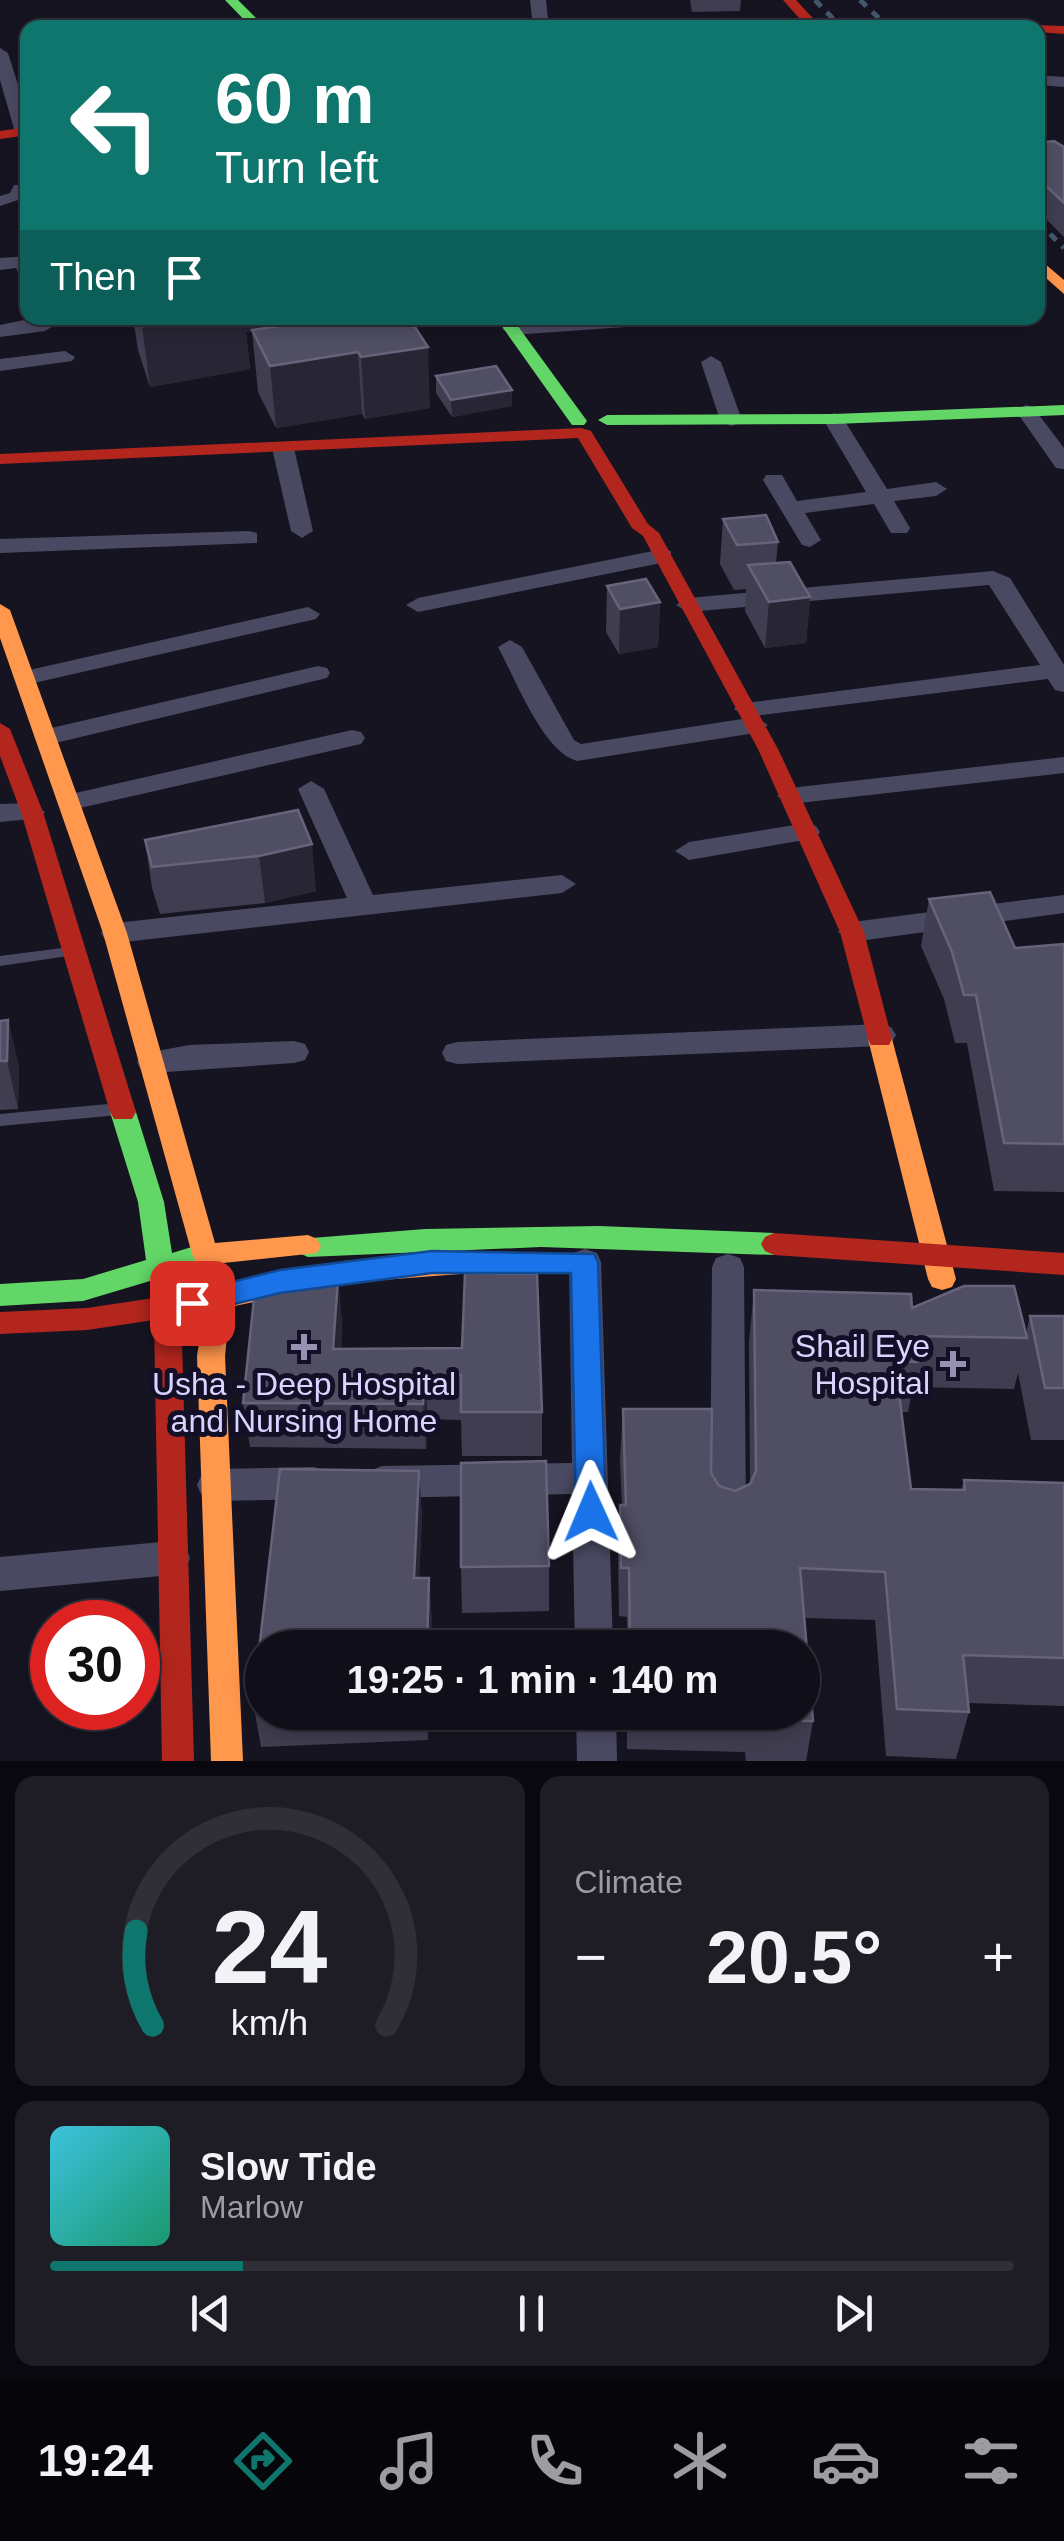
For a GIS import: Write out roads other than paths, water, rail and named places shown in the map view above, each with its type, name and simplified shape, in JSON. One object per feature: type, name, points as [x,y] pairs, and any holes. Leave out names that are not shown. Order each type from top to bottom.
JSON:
[{"type":"street","points":[[231,0],[252,20]]},
{"type":"street","points":[[789,0],[808,20]]},
{"type":"street","points":[[883,0],[904,20]]},
{"type":"street","points":[[0,53],[20,114]]},
{"type":"street","points":[[0,201],[18,196],[20,188]]},
{"type":"street","points":[[1045,270],[1064,289]]},
{"type":"street","points":[[0,331],[45,325]]},
{"type":"street","points":[[510,325],[529,348],[547,355],[655,526],[650,533],[751,717],[807,832],[852,932],[939,1256],[942,1282]]},
{"type":"street","points":[[0,366],[64,357]]},
{"type":"street","points":[[711,362],[726,420]]},
{"type":"street","points":[[0,459],[283,448],[726,420],[1064,410]]},
{"type":"street","points":[[1026,412],[1064,463]]},
{"type":"street","points":[[834,419],[899,528]]},
{"type":"street","points":[[283,448],[302,531]]},
{"type":"street","points":[[774,480],[810,540]]},
{"type":"street","points":[[792,508],[936,489]]},
{"type":"street","points":[[0,546],[250,538]]},
{"type":"street","points":[[418,605],[663,556]]},
{"type":"street","points":[[510,647],[564,745],[576,752],[751,717],[1060,678],[1002,583],[992,578],[688,605]]},
{"type":"street","points":[[0,610],[115,933],[217,1299],[211,1356],[227,1761]]},
{"type":"street","points":[[25,678],[308,614]]},
{"type":"street","points":[[47,736],[318,673]]},
{"type":"street","points":[[0,729],[32,812],[151,1202],[158,1266],[168,1307],[178,1761]]},
{"type":"street","points":[[71,802],[352,738]]},
{"type":"street","points":[[790,796],[1064,765]]},
{"type":"street","points":[[312,789],[364,908]]},
{"type":"street","points":[[0,814],[32,812]]},
{"type":"street","points":[[689,851],[807,832]]},
{"type":"street","points":[[115,933],[562,884]]},
{"type":"street","points":[[852,932],[1064,904]]},
{"type":"street","points":[[457,1054],[881,1035]]},
{"type":"street","points":[[152,1062],[189,1056],[294,1052]]},
{"type":"street","points":[[0,1295],[83,1290],[205,1254],[434,1236],[601,1236],[1064,1264]]},
{"type":"street","points":[[0,1323],[87,1319],[217,1299],[280,1282],[432,1262],[490,1262]]},
{"type":"street","points":[[584,1262],[594,1630]]},
{"type":"street","points":[[728,1267],[728,1521]]},
{"type":"street","points":[[215,1484],[590,1478]]},
{"type":"street","points":[[0,1574],[172,1558]]},
{"type":"street","points":[[597,1730],[598,1761]]},
{"type":"lane","points":[[0,961],[76,951]]},
{"type":"lane","points":[[0,1120],[123,1108]]},
{"type":"railway","points":[[815,0],[834,20]]},
{"type":"railway","points":[[860,0],[881,20]]},
{"type":"railway","points":[[1045,229],[1064,248]]},
{"type":"place","name":"Usha - Deep Hospital and Nursing Home","points":[[304,1347]]},
{"type":"place","name":"Shail Eye Hospital","points":[[953,1364]]}]
